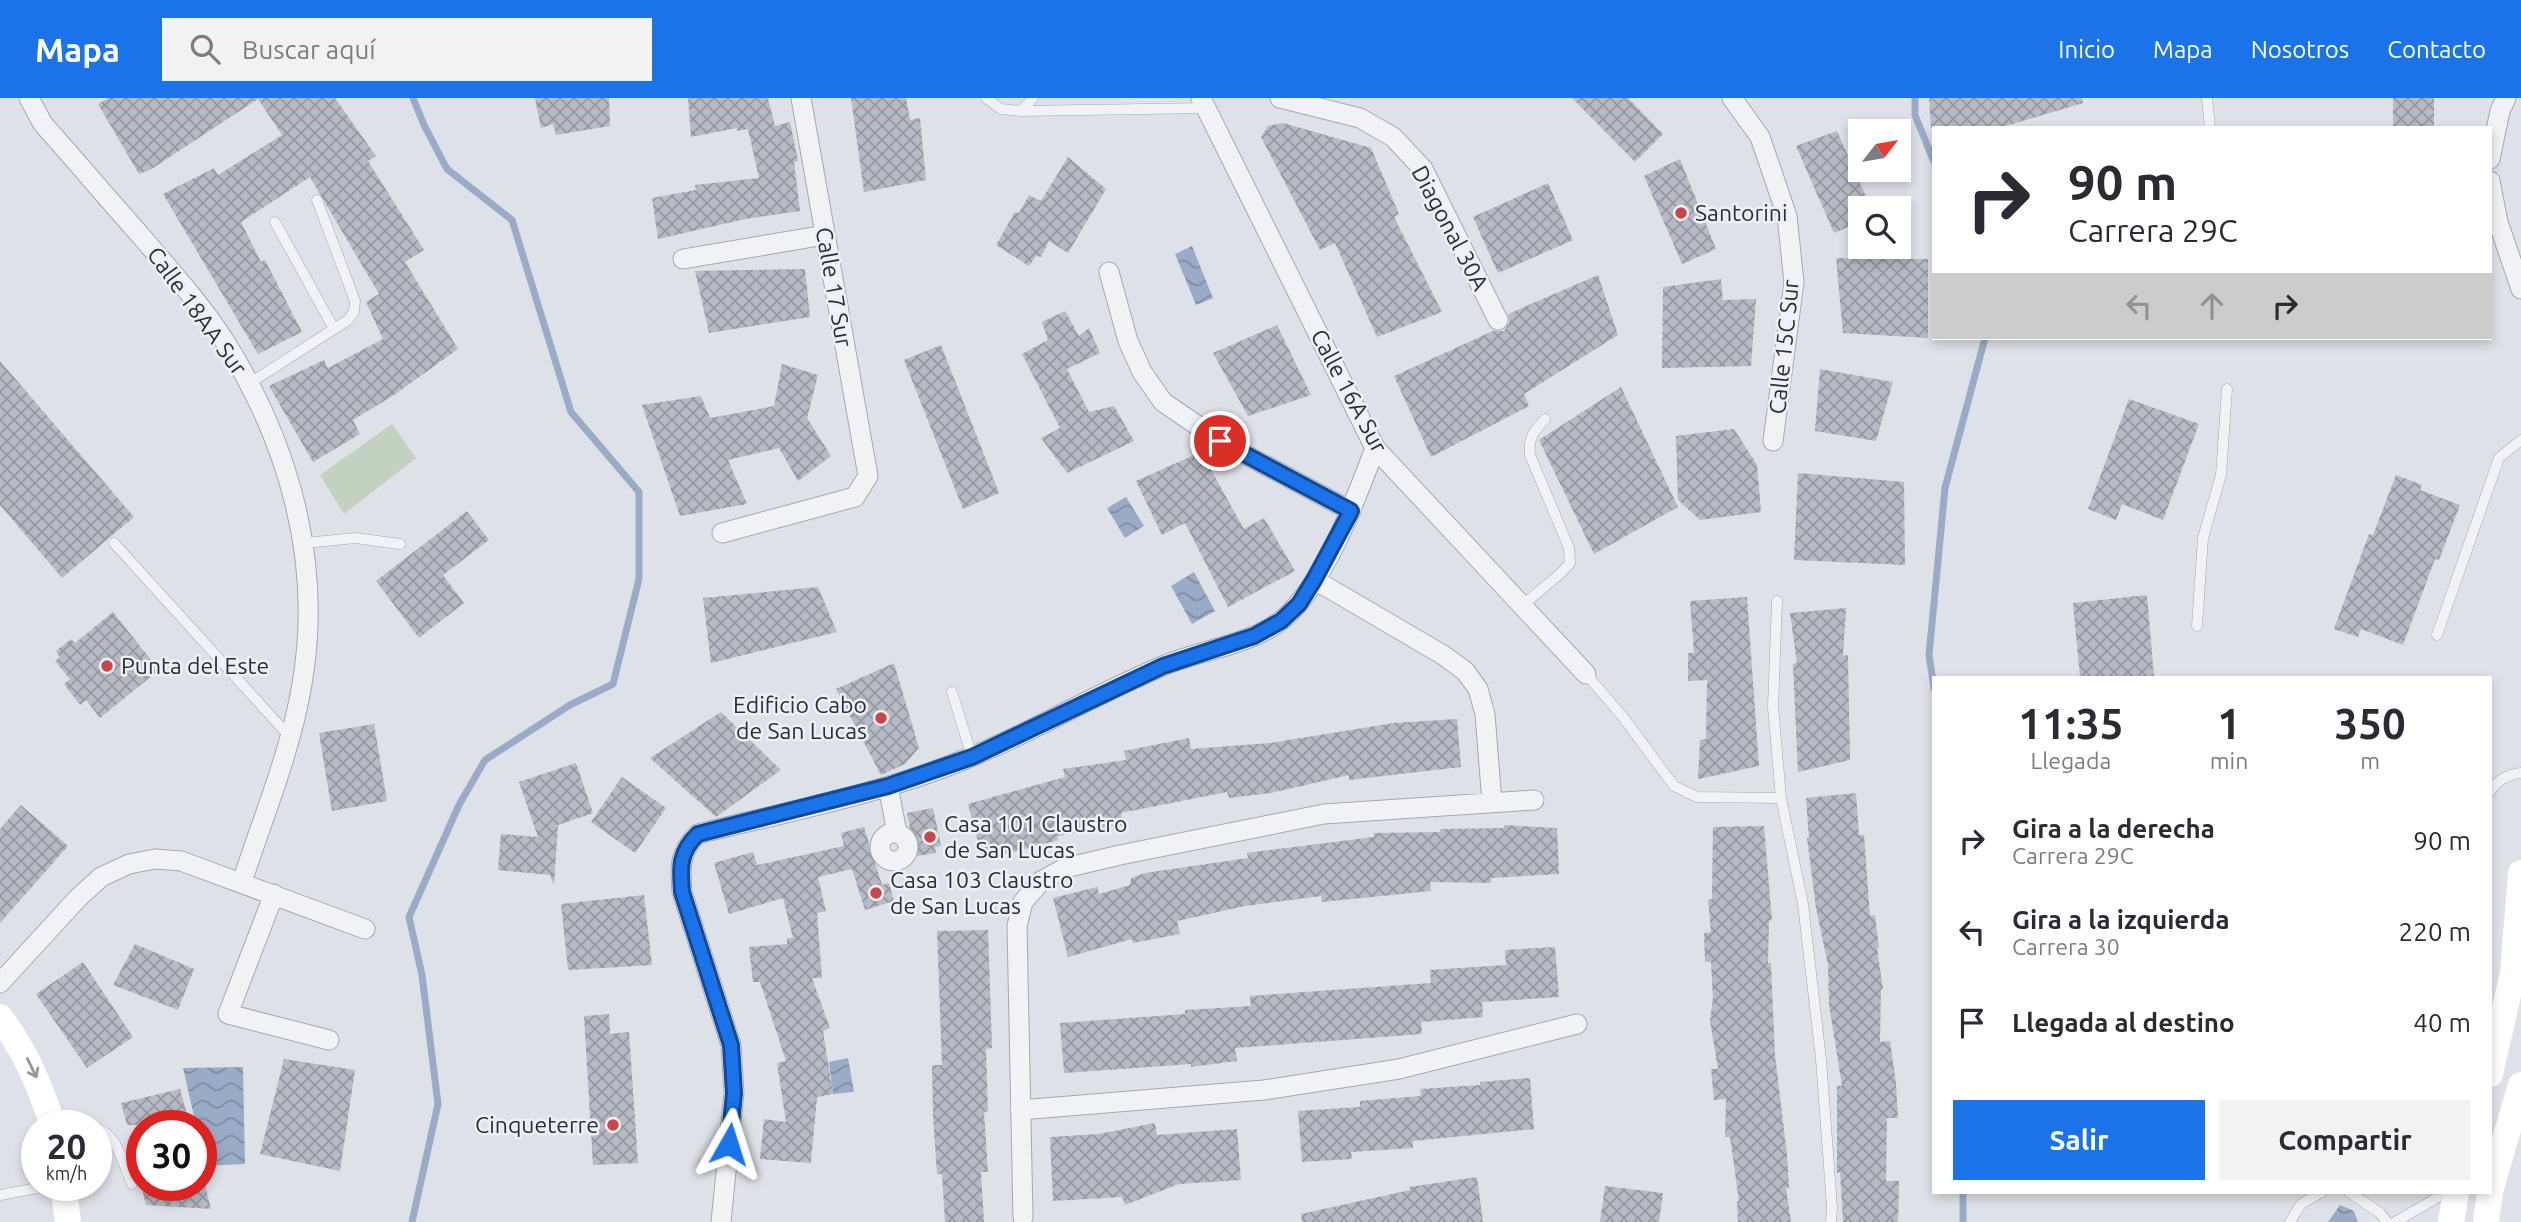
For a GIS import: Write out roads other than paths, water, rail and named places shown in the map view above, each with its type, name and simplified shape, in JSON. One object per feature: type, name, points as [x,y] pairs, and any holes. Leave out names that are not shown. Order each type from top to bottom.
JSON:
[{"type":"main road","points":[[2492,1065],[2513,973],[2521,873]]},
{"type":"main road","points":[[0,1017],[21,1045],[47,1110]]},
{"type":"main road","points":[[2492,1185],[2521,1085]]},
{"type":"main road","points":[[2452,1222],[2456,1194]]},
{"type":"main road","points":[[2486,1222],[2490,1194]]},
{"type":"main road","points":[[65,1201],[68,1222]]},
{"type":"street","name":"Calle 18AA Sur","points":[[29,98],[43,124],[183,285],[222,338],[250,383],[290,484],[305,543],[310,617],[302,684],[290,737],[242,882]]},
{"type":"street","name":"Calle 17 Sur","points":[[722,533],[855,497],[868,476],[801,98]]},
{"type":"street","name":"Diagonal 30A","points":[[1280,98],[1360,118],[1393,136],[1423,169],[1498,320]]},
{"type":"street","name":"Calle 15C Sur","points":[[1732,98],[1760,137],[1787,216],[1794,282],[1773,441]]},
{"type":"street","points":[[2492,149],[2500,111],[2506,98]]},
{"type":"street","name":"Calle 16A Sur","points":[[1208,102],[1375,448],[1586,674]]},
{"type":"street","points":[[2492,191],[2498,222],[2521,289]]},
{"type":"street","points":[[683,259],[825,235]]},
{"type":"street","points":[[1109,272],[1128,341],[1142,372],[1163,402],[1220,441],[1351,511]]},
{"type":"street","points":[[721,1222],[734,1093],[731,1045],[682,892],[680,869],[686,846],[698,834],[888,786],[972,757],[1163,666],[1254,636],[1281,621],[1299,604],[1314,580],[1351,511],[1375,448]]},
{"type":"street","points":[[1314,580],[1443,655],[1465,671],[1478,689],[1485,714],[1492,803]]},
{"type":"street","points":[[888,786],[897,833]]},
{"type":"street","points":[[1023,1217],[1017,926],[1023,902],[1041,881],[1065,869],[1120,855],[1324,814],[1534,800]]},
{"type":"street","points":[[0,983],[78,898],[101,877],[129,864],[155,859],[181,861],[365,929]]},
{"type":"street","points":[[274,894],[228,1014],[329,1040]]},
{"type":"street","points":[[1020,1110],[1264,1090],[1399,1069],[1577,1024]]},
{"type":"lane","points":[[986,98],[1001,109],[1021,111],[1208,102]]},
{"type":"lane","points":[[1021,111],[1033,98]]},
{"type":"lane","points":[[2207,98],[2210,126]]},
{"type":"lane","points":[[250,383],[334,329],[354,312],[355,301],[317,200]]},
{"type":"lane","points":[[275,222],[334,329]]},
{"type":"lane","points":[[2197,626],[2203,538],[2221,475],[2227,389]]},
{"type":"lane","points":[[1523,605],[1570,563],[1569,548],[1530,455],[1529,443],[1533,433],[1545,419]]},
{"type":"lane","points":[[2437,635],[2499,458],[2521,440]]},
{"type":"lane","points":[[305,543],[355,538],[400,544]]},
{"type":"lane","points":[[114,543],[290,737]]},
{"type":"lane","points":[[1777,601],[1773,707],[1781,799],[1804,904],[1821,1059],[1831,1222]]},
{"type":"lane","points":[[1586,674],[1623,717],[1674,786],[1697,797],[1781,799]]},
{"type":"lane","points":[[952,692],[972,757]]},
{"type":"lane","points":[[2492,789],[2507,775],[2521,773]]},
{"type":"lane","points":[[112,1140],[126,1170]]},
{"type":"lane","points":[[0,1195],[21,1191]]},
{"type":"lane","points":[[2290,1222],[2301,1204],[2318,1194]]},
{"type":"lane","points":[[2352,1194],[2381,1213],[2387,1222]]},
{"type":"lane","points":[[2395,1222],[2444,1194]]},
{"type":"water","points":[[1192,246],[1213,298],[1196,305],[1175,254]]},
{"type":"water","points":[[1126,497],[1144,526],[1125,538],[1107,508]]},
{"type":"water","points":[[1194,572],[1215,611],[1192,624],[1171,586]]},
{"type":"water","points":[[848,1058],[854,1092],[833,1094],[829,1062]]},
{"type":"water","points":[[243,1067],[245,1164],[217,1165],[217,1110],[193,1110],[183,1068]]},
{"type":"water","points":[[2340,1205],[2354,1211],[2358,1222],[2328,1222]]},
{"type":"waterway","points":[[412,1222],[438,1104],[422,975],[409,917],[459,805],[485,760],[570,705],[613,684],[639,579],[639,492],[571,412],[512,220],[447,169],[413,98]]},
{"type":"waterway","points":[[1915,98],[1915,115],[1932,157]]},
{"type":"waterway","points":[[1932,676],[1929,655],[1945,488],[1984,340]]},
{"type":"waterway","points":[[1963,1194],[1963,1222]]},
{"type":"place","name":"Santorini","points":[[1681,213]]},
{"type":"place","name":"Punta del Este","points":[[107,666]]},
{"type":"place","name":"Edificio Cabo de San Lucas","points":[[881,718]]},
{"type":"place","name":"Casa 101 Claustro de San Lucas","points":[[930,837]]},
{"type":"place","name":"Casa 103 Claustro de San Lucas","points":[[876,893]]},
{"type":"place","name":"Cinqueterre","points":[[613,1125]]}]
